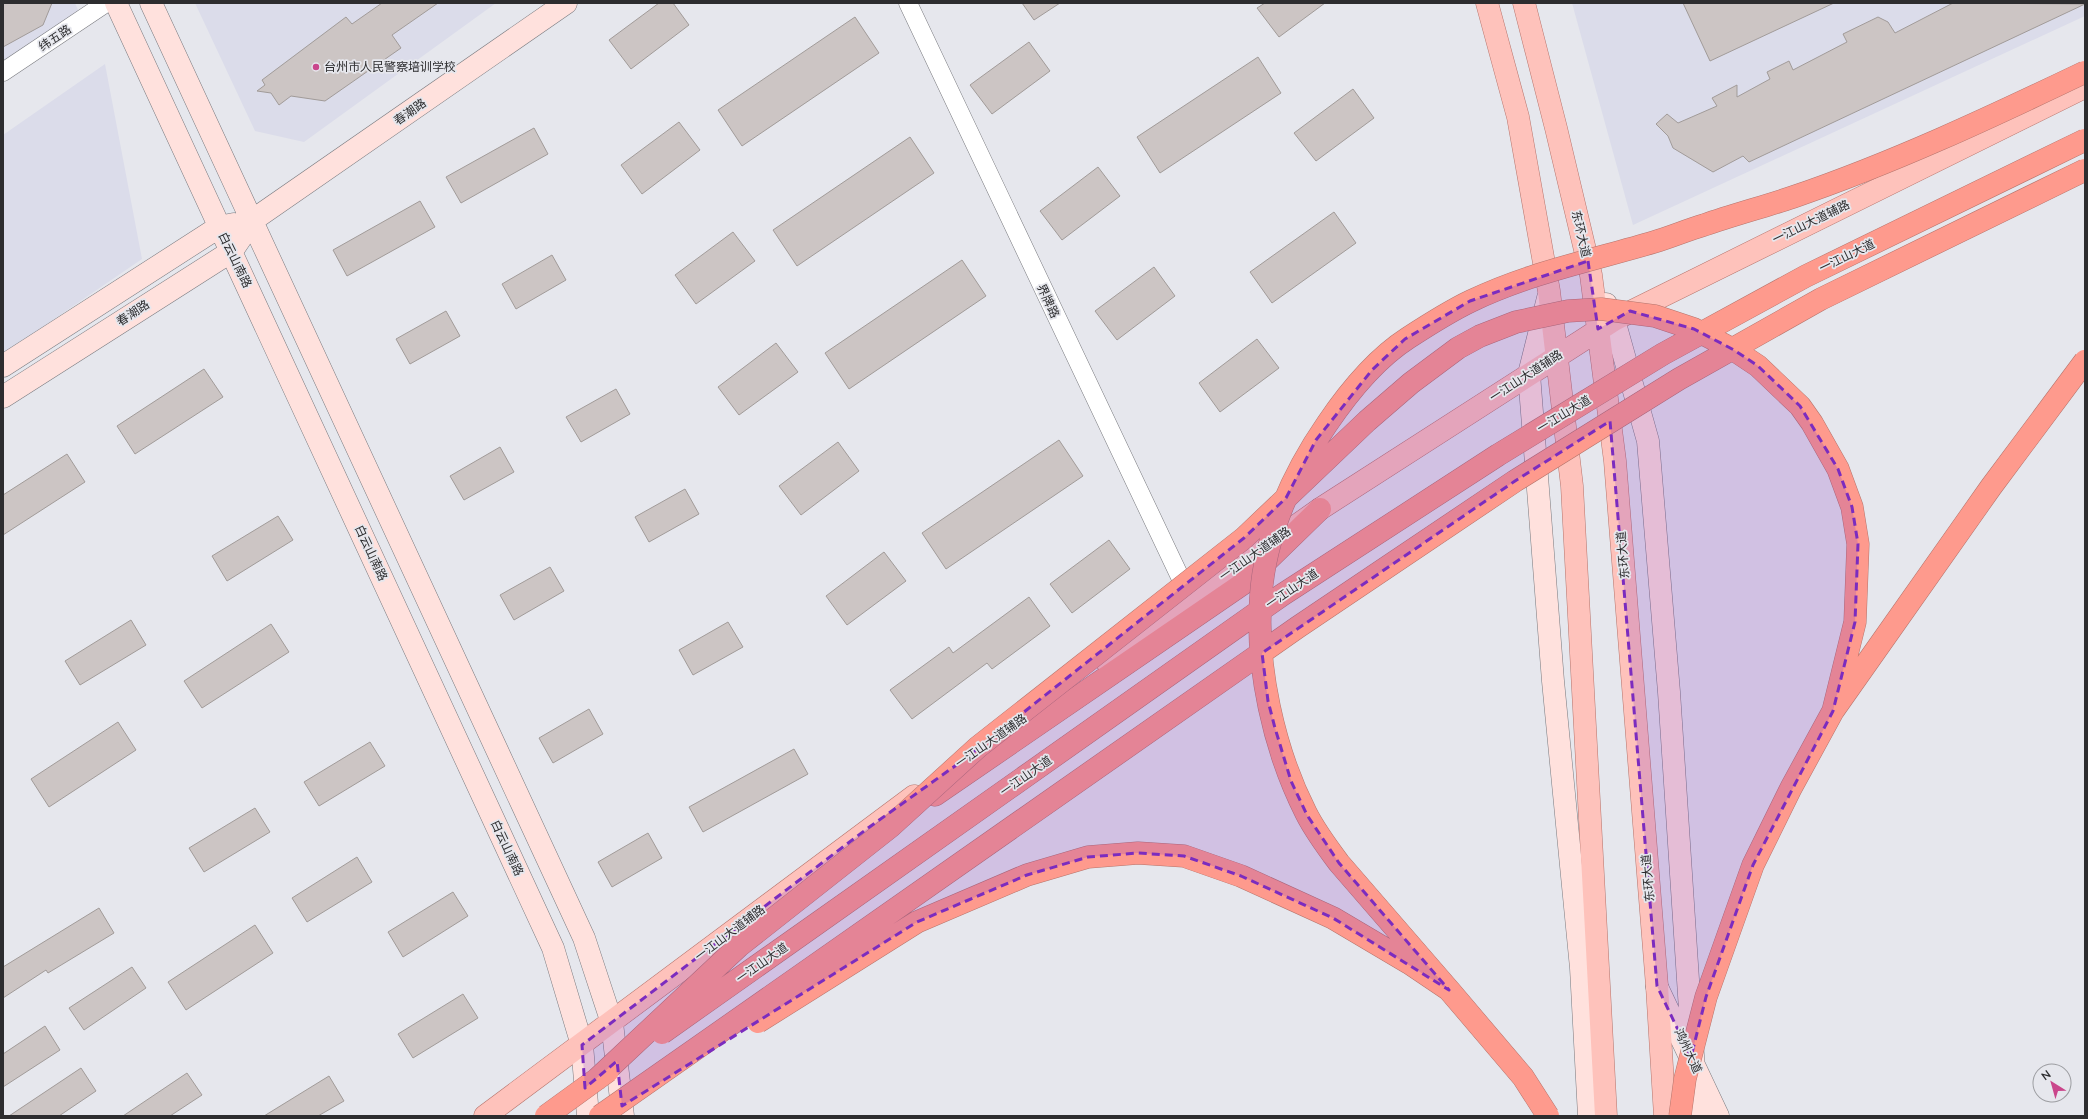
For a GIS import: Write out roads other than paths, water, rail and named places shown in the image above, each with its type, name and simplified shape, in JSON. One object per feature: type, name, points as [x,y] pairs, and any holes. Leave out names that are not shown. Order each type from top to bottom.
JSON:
[{"type":"highway","points":[[1548,1116],[1523,1077],[1324,844],[1307,815],[1291,781],[1268,701],[1261,642],[1261,593],[1270,547],[1283,506],[1302,463],[1333,415],[1372,370],[1405,340],[1470,301],[1541,274],[1659,241],[1794,196],[1880,165],[1989,118],[2085,72]]},
{"type":"highway","name":"一江山大道","points":[[546,1116],[1282,595],[1498,455],[1663,354],[1806,276],[2085,140]]},
{"type":"highway","points":[[600,1116],[1285,636],[1516,480],[1678,379],[1821,299],[2085,170]]},
{"type":"highway","points":[[890,827],[978,747],[1244,538],[1367,421],[1411,383],[1458,348],[1492,331],[1516,322],[1568,311],[1601,309],[1629,311],[1655,316],[1694,328],[1734,350],[1758,366],[1791,397],[1812,423],[1838,469],[1848,495],[1858,544],[1855,622],[1833,711]]},
{"type":"highway","points":[[1680,1116],[1685,1079],[1706,997],[1750,871],[1791,788],[1833,711],[1991,487],[2085,361]]},
{"type":"highway","points":[[596,1080],[739,946],[890,827],[1244,583],[1320,509]]},
{"type":"highway","points":[[605,1116],[917,922],[1027,875],[1088,857],[1138,853],[1184,856],[1241,876],[1333,918],[1409,962],[1449,990]]},
{"type":"main road","name":"白云山南路","points":[[116,3],[553,948],[582,1045],[588,1116]]},
{"type":"main road","points":[[151,3],[253,220],[584,938],[612,1023],[623,1116]]},
{"type":"main road","name":"春潮路","points":[[3,397],[232,251],[253,220],[566,3]]},
{"type":"main road","points":[[1487,3],[1518,117],[1549,291],[1558,355],[1572,486],[1606,1116]]},
{"type":"main road","name":"东环大道","points":[[1524,3],[1591,274],[1606,324],[1615,461],[1657,986],[1665,1116]]},
{"type":"main road","name":"一江山大道辅路","points":[[485,1116],[612,1023],[868,828],[1190,599],[1320,509],[1606,324],[2085,87]]},
{"type":"main road","name":"春潮路","points":[[3,366],[219,227],[253,220]]},
{"type":"main road","points":[[1549,291],[1529,374],[1553,681],[1581,968],[1589,1116]]},
{"type":"main road","points":[[1606,324],[1648,441],[1670,700],[1697,1116]]},
{"type":"main road","name":"鸿州大道","points":[[1657,986],[1718,1116]]},
{"type":"street","name":"纬五路","points":[[3,72],[106,3]]},
{"type":"street","name":"界牌路","points":[[908,3],[1190,599]]},
{"type":"place","name":"台州市人民警察培训学校","points":[[316,67]]}]
